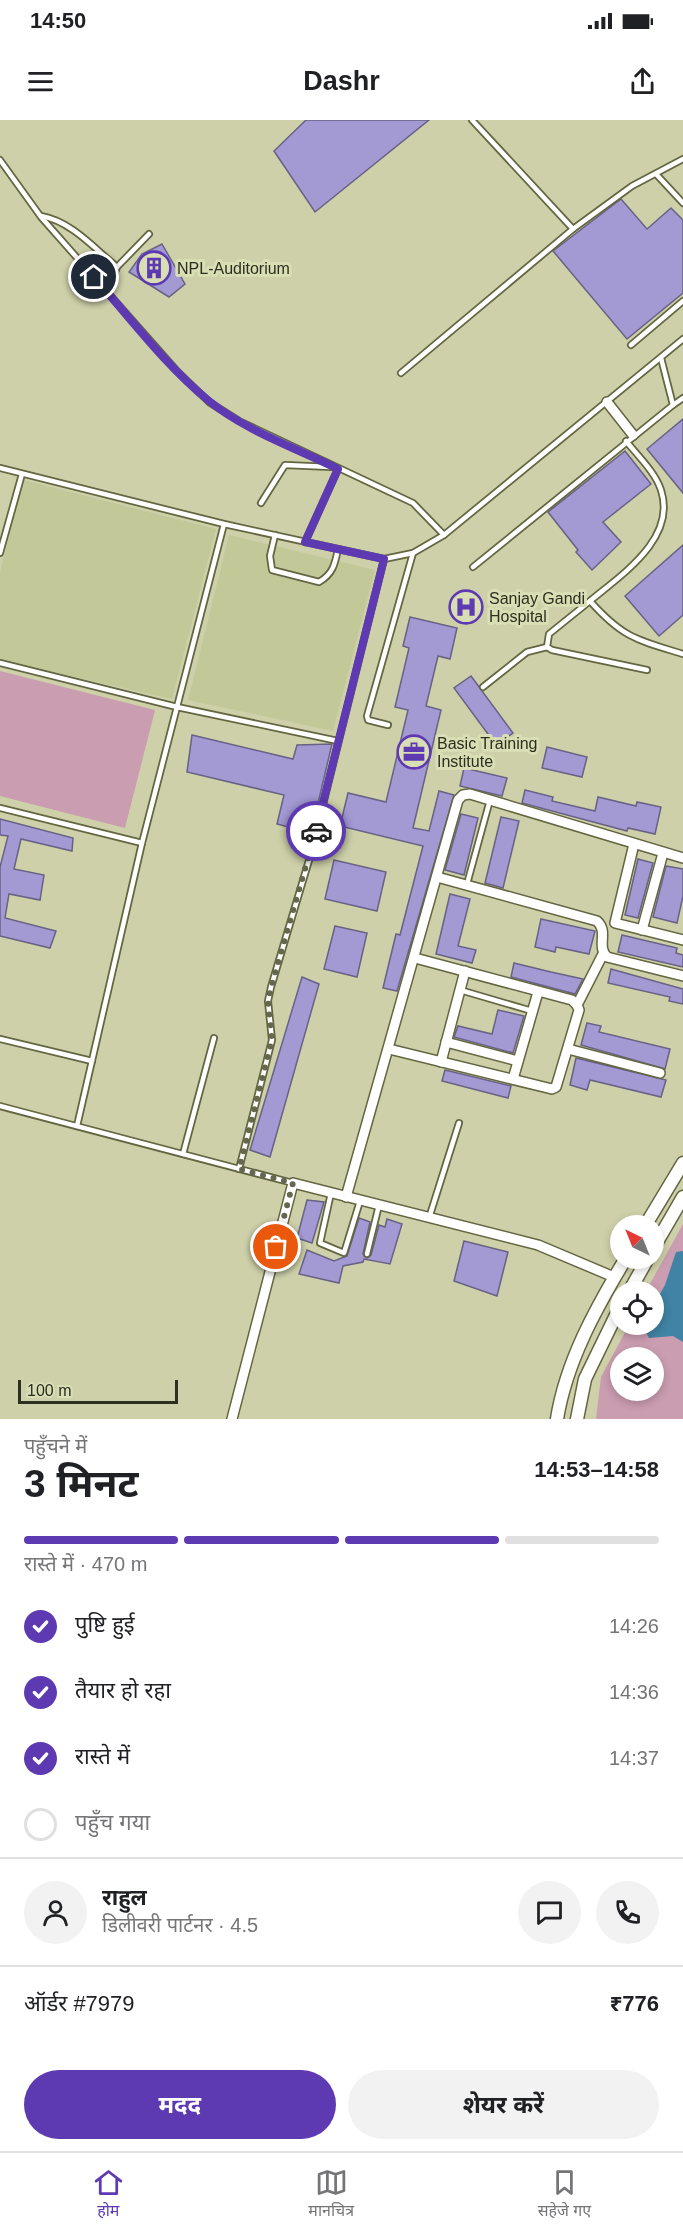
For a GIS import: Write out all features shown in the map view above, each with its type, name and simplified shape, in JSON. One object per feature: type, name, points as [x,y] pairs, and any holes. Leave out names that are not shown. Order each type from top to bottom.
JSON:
[{"type":"street","points":[[607,402],[630,438]]},
{"type":"street","points":[[346,1197],[459,800],[463,795],[470,794],[683,858]]},
{"type":"street","points":[[634,844],[615,923],[683,940]]},
{"type":"street","points":[[642,930],[663,853]]},
{"type":"street","points":[[437,877],[597,921],[603,931],[603,954],[577,1005]]},
{"type":"street","points":[[603,954],[683,976]]},
{"type":"street","points":[[389,1049],[552,1089],[556,1088],[568,1049],[579,1010],[572,1000],[415,958]]},
{"type":"street","points":[[441,1062],[465,971]]},
{"type":"street","points":[[513,1079],[538,992]]},
{"type":"street","points":[[446,1042],[518,1061]]},
{"type":"street","points":[[568,1049],[660,1073]]},
{"type":"street","points":[[652,1215],[683,1163]]},
{"type":"street","points":[[234,1418],[293,1183],[538,1245],[614,1277]]},
{"type":"street","points":[[664,1230],[683,1197]]},
{"type":"street","points":[[557,1419],[562,1387],[603,1296],[619,1269]]},
{"type":"street","points":[[577,1419],[585,1379],[610,1328]]},
{"type":"lane","points":[[472,120],[573,229]]},
{"type":"lane","points":[[401,373],[573,229],[632,186],[683,159]]},
{"type":"lane","points":[[0,160],[40,215],[176,370],[209,402],[240,421],[413,503],[444,535]]},
{"type":"lane","points":[[656,174],[683,203]]},
{"type":"lane","points":[[40,215],[55,218],[67,226],[117,267]]},
{"type":"lane","points":[[107,292],[117,267],[149,234]]},
{"type":"lane","points":[[631,345],[683,301]]},
{"type":"lane","points":[[0,468],[224,524],[384,559],[413,553],[444,535],[683,339]]},
{"type":"lane","points":[[660,358],[673,405]]},
{"type":"lane","points":[[473,567],[630,438],[683,398]]},
{"type":"lane","points":[[547,647],[549,634],[644,554],[658,533],[664,513],[661,490],[630,438]]},
{"type":"lane","points":[[261,503],[285,465],[336,468]]},
{"type":"lane","points":[[305,542],[336,468]]},
{"type":"lane","points":[[0,553],[22,474]]},
{"type":"lane","points":[[76,1126],[142,843],[224,524]]},
{"type":"lane","points":[[275,536],[270,556],[273,570],[319,582],[328,577],[334,567],[338,549]]},
{"type":"lane","points":[[388,725],[368,720],[367,716],[413,553]]},
{"type":"lane","points":[[239,1169],[272,1040],[268,1001],[271,987],[310,857],[384,559]]},
{"type":"lane","points":[[590,601],[609,623],[629,637],[683,654]]},
{"type":"lane","points":[[547,647],[552,651],[647,670]]},
{"type":"lane","points":[[483,687],[527,652],[547,647]]},
{"type":"lane","points":[[0,663],[177,707],[338,741]]},
{"type":"lane","points":[[467,885],[490,800]]},
{"type":"lane","points":[[0,808],[142,843]]},
{"type":"lane","points":[[460,990],[533,1011]]},
{"type":"lane","points":[[183,1154],[214,1038]]},
{"type":"lane","points":[[0,1040],[92,1061]]},
{"type":"lane","points":[[0,1106],[293,1183]]},
{"type":"lane","points":[[429,1218],[459,1123]]},
{"type":"lane","points":[[331,1193],[320,1244],[344,1253],[360,1200]]},
{"type":"lane","points":[[367,1254],[380,1205]]},
{"type":"shaded area","points":[[23,480],[216,529],[172,699],[0,660],[0,572]]},
{"type":"shaded area","points":[[229,535],[375,570],[333,731],[188,700]]},
{"type":"shaded area","points":[[0,671],[155,710],[125,828],[0,796]]},
{"type":"shaded area","points":[[683,1224],[683,1419],[596,1419],[601,1377],[610,1360],[610,1401],[664,1401],[664,1347],[617,1347],[624,1335],[664,1335],[664,1281],[652,1281],[658,1269],[664,1269],[664,1258]]},
{"type":"water","points":[[683,1251],[683,1342],[673,1336],[649,1338],[647,1335],[664,1335],[664,1287],[676,1252]]},
{"type":"building","points":[[306,120],[429,120],[315,212],[274,151]]},
{"type":"building","points":[[621,199],[647,229],[671,208],[683,220],[683,293],[627,339],[553,251]]},
{"type":"building","name":"NPL-Auditorium","points":[[162,244],[185,284],[169,297],[129,272],[142,254]]},
{"type":"building","points":[[683,419],[683,493],[647,449]]},
{"type":"building","points":[[625,451],[651,484],[603,522],[621,542],[592,570],[576,552],[578,550],[548,512]]},
{"type":"building","points":[[683,545],[683,615],[659,636],[625,596]]},
{"type":"building","name":"Basic Training Institute","points":[[410,617],[457,628],[450,659],[438,656],[426,706],[441,710],[413,828],[429,831],[439,791],[454,795],[397,991],[383,988],[396,934],[400,935],[423,846],[340,826],[348,793],[386,802],[408,710],[395,707],[409,648],[403,646]]},
{"type":"building","points":[[471,676],[513,733],[496,745],[454,688]]},
{"type":"building","points":[[192,735],[293,759],[297,745],[332,744],[311,833],[277,824],[284,795],[187,772]]},
{"type":"building","points":[[547,747],[587,757],[582,777],[542,768]]},
{"type":"building","points":[[464,768],[507,778],[502,796],[460,786]]},
{"type":"building","points":[[525,790],[553,797],[552,801],[595,811],[598,797],[636,806],[637,802],[661,807],[655,834],[628,828],[627,831],[522,803]]},
{"type":"building","points":[[461,814],[478,818],[464,875],[445,870]]},
{"type":"building","points":[[501,817],[519,821],[503,888],[485,883]]},
{"type":"building","points":[[0,819],[73,838],[72,851],[21,839],[14,869],[44,875],[40,900],[9,894],[5,918],[56,931],[50,948],[0,936],[0,867],[8,836],[0,835]]},
{"type":"building","points":[[638,859],[653,863],[638,918],[625,915]]},
{"type":"building","points":[[334,860],[386,872],[377,911],[325,899]]},
{"type":"building","points":[[666,866],[683,869],[683,896],[677,923],[653,917]]},
{"type":"building","points":[[450,894],[470,899],[458,946],[476,950],[472,963],[436,954]]},
{"type":"building","points":[[541,919],[595,931],[589,954],[556,947],[555,952],[535,947]]},
{"type":"building","points":[[335,926],[367,933],[357,977],[324,969]]},
{"type":"building","points":[[622,935],[677,948],[676,953],[683,955],[683,967],[618,952]]},
{"type":"building","points":[[514,963],[583,979],[575,994],[511,977]]},
{"type":"building","points":[[611,969],[683,989],[683,1004],[669,1001],[670,997],[608,983]]},
{"type":"building","points":[[302,977],[319,984],[270,1157],[250,1150]]},
{"type":"building","points":[[498,1010],[524,1016],[513,1053],[454,1037],[458,1026],[492,1034]]},
{"type":"building","points":[[587,1023],[601,1026],[599,1032],[670,1049],[665,1069],[581,1045]]},
{"type":"building","points":[[576,1058],[666,1080],[661,1097],[590,1080],[587,1090],[570,1085]]},
{"type":"building","points":[[445,1070],[511,1086],[508,1098],[442,1081]]},
{"type":"building","points":[[307,1200],[324,1202],[312,1243],[297,1238]]},
{"type":"building","points":[[359,1218],[370,1222],[363,1254],[367,1258],[371,1255],[379,1225],[385,1227],[387,1219],[402,1224],[390,1264],[364,1259],[363,1262],[343,1266],[339,1283],[299,1274],[307,1250],[334,1261],[347,1256]]},
{"type":"building","points":[[464,1241],[508,1252],[497,1296],[454,1281]]},
{"type":"way so far","points":[[276,1247],[293,1183],[239,1169],[272,1040],[268,1001],[271,987],[316,831]]},
{"type":"place","name":"NPL-Auditorium","points":[[154,268]]},
{"type":"place","name":"Sanjay Gandi Hospital","points":[[466,607]]},
{"type":"place","name":"Basic Training Institute","points":[[414,752]]},
{"type":"route","points":[[94,277],[176,370],[209,402],[240,421],[338,469],[305,542],[384,559],[316,831]]}]
